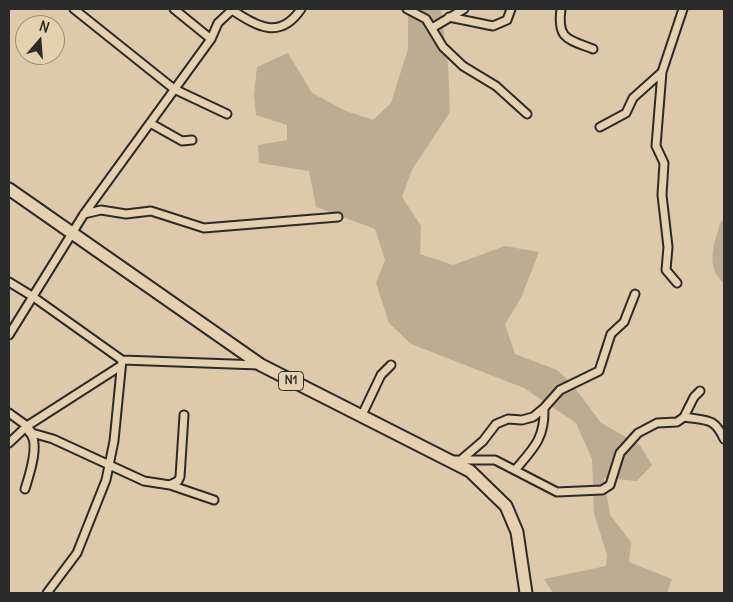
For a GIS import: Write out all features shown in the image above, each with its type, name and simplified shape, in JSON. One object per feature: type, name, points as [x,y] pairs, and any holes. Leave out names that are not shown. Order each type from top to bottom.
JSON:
[{"type":"highway","name":"N1","points":[[9,189],[261,365],[361,418],[457,460],[506,506],[517,532],[526,593]]},
{"type":"street","points":[[74,9],[174,89],[226,114]]},
{"type":"street","points":[[174,9],[211,39]]},
{"type":"street","points":[[9,335],[84,214],[211,39],[218,22],[232,9],[252,23],[265,27],[280,28],[293,21],[301,9]]},
{"type":"street","points":[[408,9],[426,19],[443,47],[463,66],[496,86],[527,114]]},
{"type":"street","points":[[432,28],[464,9]]},
{"type":"street","points":[[449,17],[493,26],[506,20],[511,9]]},
{"type":"street","points":[[561,9],[559,26],[566,38],[593,49]]},
{"type":"street","points":[[676,283],[666,270],[668,247],[662,196],[664,163],[656,146],[662,72],[684,9]]},
{"type":"street","points":[[600,127],[626,113],[633,98],[662,72]]},
{"type":"street","points":[[150,123],[182,141],[192,140]]},
{"type":"street","points":[[84,214],[101,210],[126,214],[151,211],[204,228],[338,217]]},
{"type":"street","points":[[9,282],[32,296],[120,364]]},
{"type":"street","points":[[457,460],[483,441],[496,424],[508,419],[522,420],[533,417],[560,390],[599,372],[611,334],[624,322],[635,294]]},
{"type":"street","points":[[47,593],[77,553],[95,513],[114,440],[120,364]]},
{"type":"street","points":[[9,443],[24,428],[120,364],[261,365]]},
{"type":"street","points":[[361,418],[381,376],[391,365]]},
{"type":"street","points":[[457,460],[495,460],[557,492],[602,490],[610,485],[620,453],[638,433],[657,423],[677,422],[684,417],[694,397],[700,391]]},
{"type":"street","points":[[516,470],[534,448],[545,426],[544,408]]},
{"type":"street","points":[[9,413],[32,433],[53,438],[144,481],[170,485],[214,500]]},
{"type":"street","points":[[170,485],[178,481],[180,477],[184,415]]},
{"type":"street","points":[[684,417],[713,422],[718,425],[724,439]]},
{"type":"street","points":[[25,489],[33,460],[35,442],[32,433]]},
{"type":"shaded area","points":[[408,9],[441,9],[448,65],[450,112],[412,170],[402,197],[421,226],[420,254],[453,265],[505,246],[539,252],[521,298],[505,324],[515,354],[557,370],[572,384],[601,423],[640,445],[652,465],[637,481],[604,478],[610,515],[631,542],[629,562],[672,579],[667,593],[553,593],[544,579],[606,566],[607,555],[594,513],[592,459],[576,423],[524,388],[411,344],[389,323],[376,283],[385,260],[375,229],[316,207],[309,171],[259,163],[258,145],[287,140],[287,125],[256,115],[254,94],[257,67],[288,53],[312,93],[346,111],[373,120],[391,103],[408,49]]},
{"type":"shaded area","points":[[724,220],[724,283],[714,269],[713,253],[721,221]]}]
